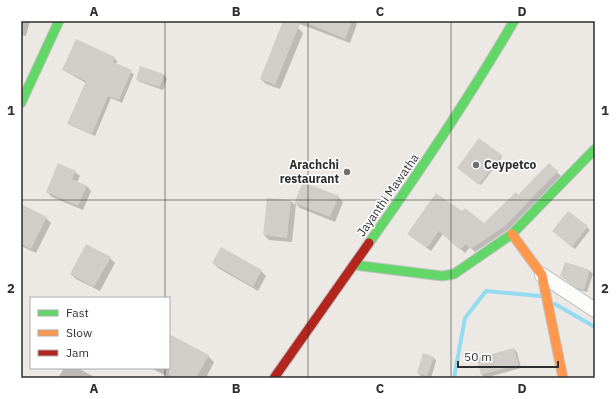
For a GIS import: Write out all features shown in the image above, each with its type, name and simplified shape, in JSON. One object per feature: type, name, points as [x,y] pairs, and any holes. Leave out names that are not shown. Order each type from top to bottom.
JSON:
[{"type":"main road","points":[[21,103],[59,21]]},
{"type":"main road","name":"Jayanthi Mawatha","points":[[274,378],[429,158],[483,74],[514,21]]},
{"type":"main road","points":[[354,265],[442,276],[454,274],[512,234],[595,149]]},
{"type":"main road","points":[[512,234],[542,275],[563,378]]},
{"type":"street","points":[[542,275],[595,310]]},
{"type":"building","points":[[283,21],[301,21],[275,85],[260,79]]},
{"type":"building","points":[[302,21],[352,21],[345,39]]},
{"type":"building","points":[[76,39],[115,57],[113,62],[132,70],[119,100],[108,96],[92,134],[67,124],[86,81],[62,70]]},
{"type":"building","points":[[140,66],[164,74],[160,87],[136,80]]},
{"type":"building","points":[[479,138],[502,155],[479,185],[457,168]]},
{"type":"building","points":[[58,163],[76,171],[72,179],[87,186],[78,206],[46,192]]},
{"type":"building","points":[[549,163],[558,171],[505,226],[471,249],[466,244],[460,250],[439,231],[427,248],[407,234],[436,193],[462,211],[465,208],[484,223],[516,192],[518,195]]},
{"type":"building","points":[[303,182],[339,196],[330,217],[294,203]]},
{"type":"building","points":[[267,198],[291,200],[287,238],[263,235]]},
{"type":"building","points":[[21,204],[47,217],[31,249],[21,244]]},
{"type":"building","points":[[568,211],[588,226],[572,247],[552,231]]},
{"type":"building","points":[[86,244],[111,257],[94,287],[70,274]]},
{"type":"building","points":[[221,247],[262,270],[253,287],[212,263]]},
{"type":"building","points":[[565,262],[590,270],[584,290],[575,287],[560,276]]},
{"type":"building","points":[[170,335],[209,355],[196,378],[174,378],[169,375]]},
{"type":"building","points":[[514,348],[519,365],[481,375],[477,358]]},
{"type":"building","points":[[423,353],[434,357],[427,376],[417,373]]},
{"type":"waterway","points":[[454,378],[465,318],[486,291],[540,296]]},
{"type":"waterway","points":[[555,304],[595,327]]},
{"type":"traffic: fast","points":[[21,103],[59,21]]},
{"type":"traffic: fast","points":[[369,243],[444,134],[514,21]]},
{"type":"traffic: fast","points":[[354,265],[442,276],[454,274],[512,234],[595,149]]},
{"type":"traffic: slow","points":[[512,234],[542,275],[563,378]]},
{"type":"traffic: jam","points":[[274,378],[369,243]]},
{"type":"place","name":"Ceypetco","points":[[476,165]]},
{"type":"place","name":"Arachchi restaurant","points":[[347,172]]}]
